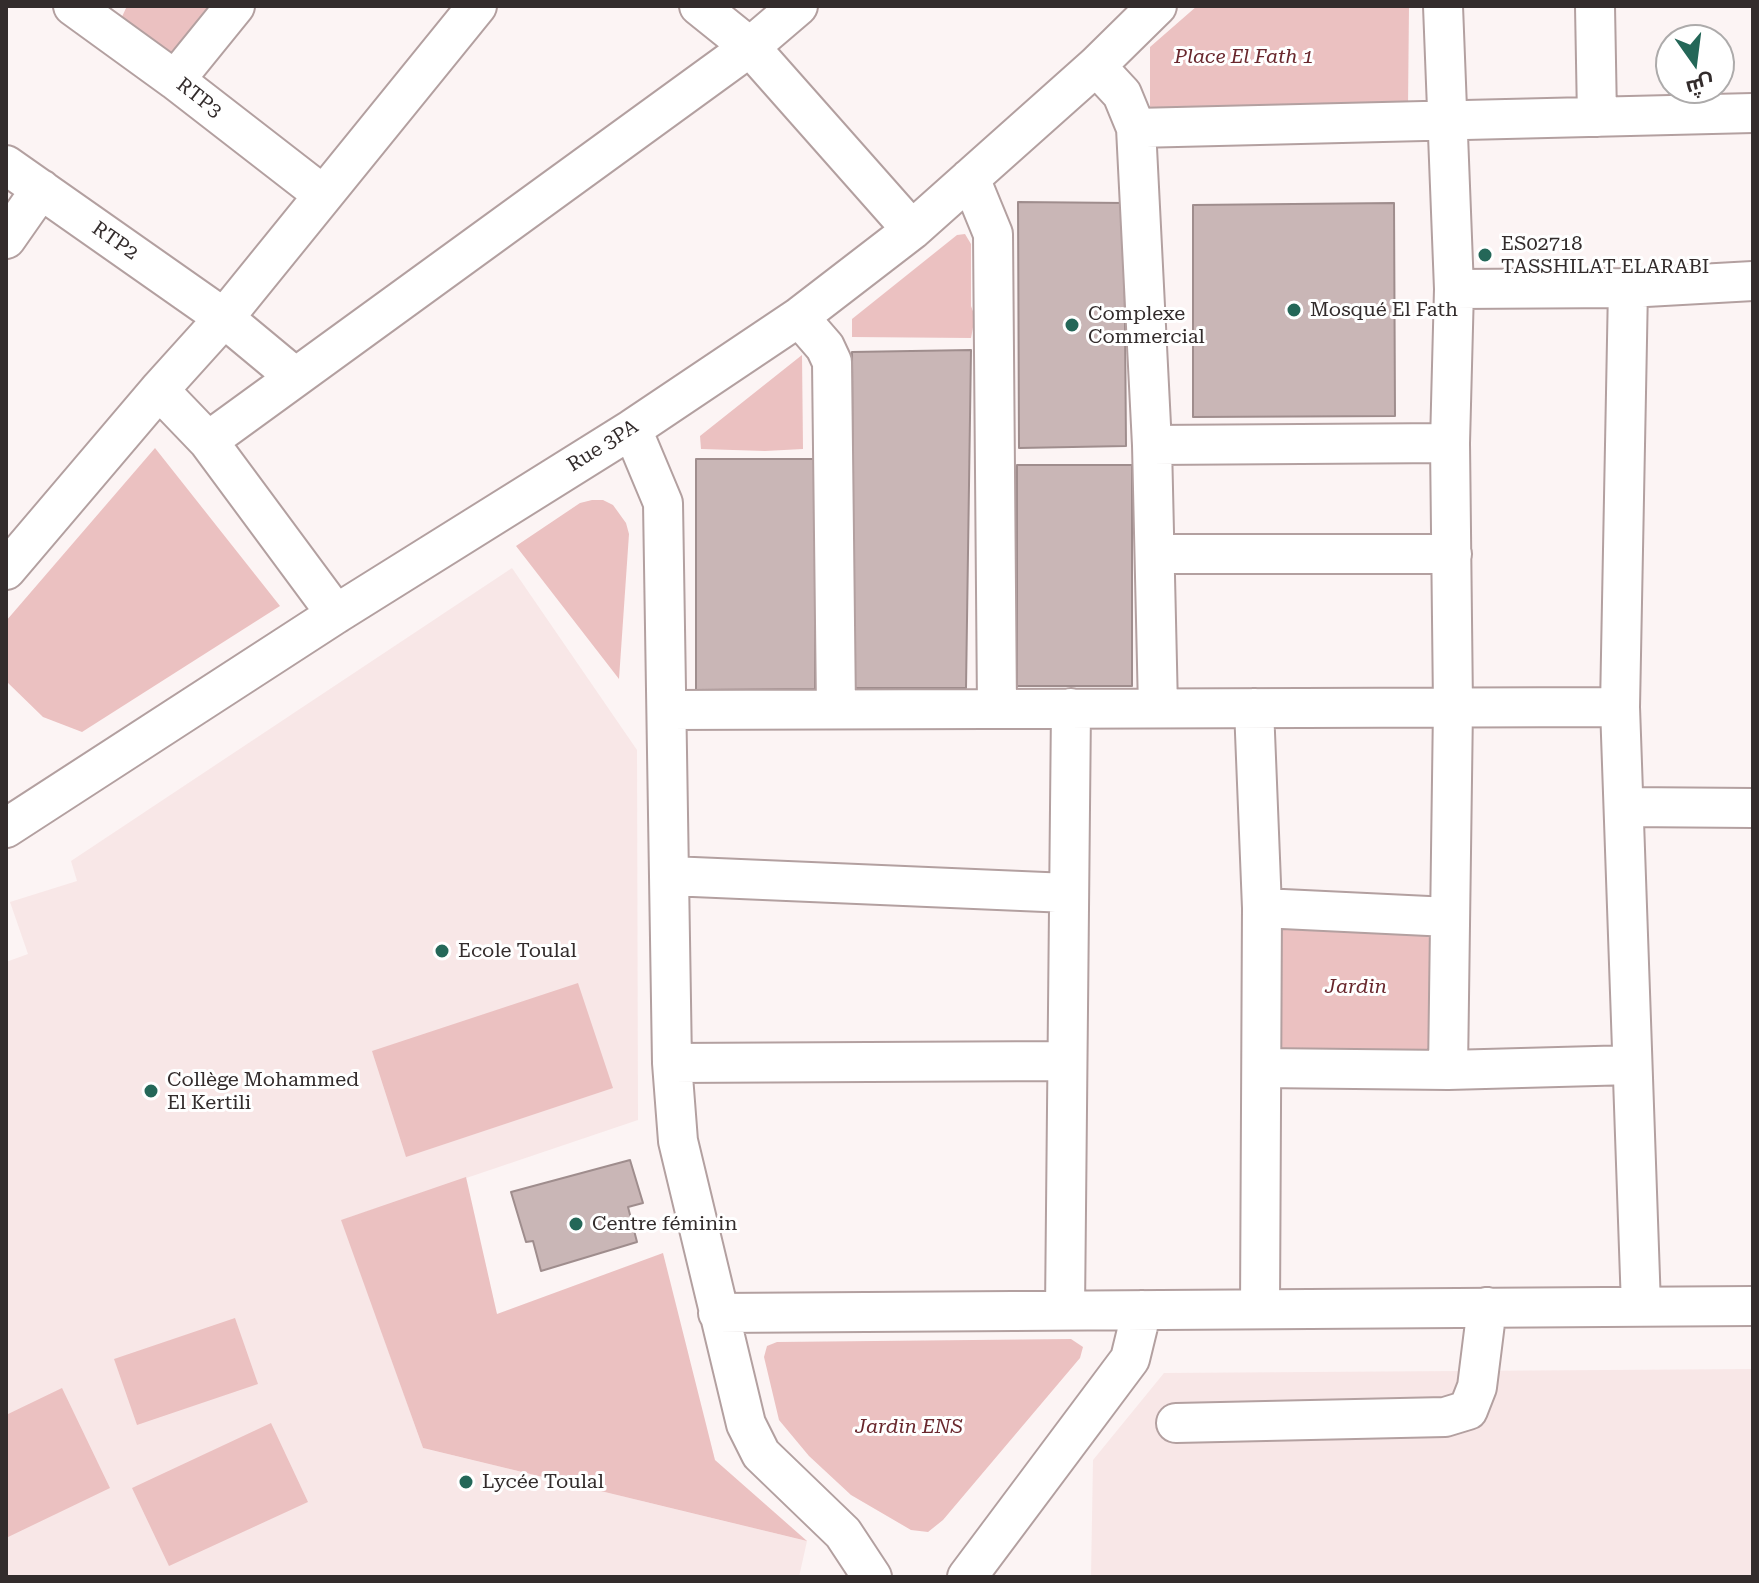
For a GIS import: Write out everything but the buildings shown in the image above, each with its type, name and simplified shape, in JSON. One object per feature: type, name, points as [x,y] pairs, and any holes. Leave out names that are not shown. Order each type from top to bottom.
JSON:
[{"type":"street","points":[[175,80],[235,6]]},
{"type":"street","points":[[6,570],[224,318],[477,6]]},
{"type":"street","points":[[699,6],[750,47],[912,230]]},
{"type":"street","points":[[208,441],[750,47],[798,6]]},
{"type":"street","name":"Rue 3PA","points":[[6,828],[336,614],[632,429],[799,317],[912,230],[1096,66],[1157,6]]},
{"type":"street","points":[[1443,6],[1454,289],[1450,443],[1453,707],[1448,1070]]},
{"type":"street","points":[[1595,6],[1597,117]]},
{"type":"street","name":"RTP3","points":[[93,12],[322,194]]},
{"type":"street","points":[[1096,66],[1122,94],[1136,128],[1152,445],[1158,708]]},
{"type":"street","points":[[1136,128],[1753,113]]},
{"type":"street","name":"RTP2","points":[[6,165],[224,318],[295,377]]},
{"type":"street","points":[[970,178],[993,234],[997,708]]},
{"type":"street","points":[[6,239],[41,189]]},
{"type":"street","points":[[1454,289],[1628,288],[1753,281]]},
{"type":"street","points":[[1628,288],[1620,707],[1641,1306]]},
{"type":"street","points":[[799,317],[825,347],[832,362],[836,709]]},
{"type":"street","points":[[159,390],[208,441],[336,614]]},
{"type":"street","points":[[632,429],[663,503],[672,1063],[678,1141],[746,1424],[761,1454],[843,1533],[872,1577]]},
{"type":"street","points":[[1152,445],[1450,443]]},
{"type":"street","points":[[1155,554],[1452,554]]},
{"type":"street","points":[[667,710],[1620,707]]},
{"type":"street","points":[[1065,1310],[1071,708]]},
{"type":"street","points":[[1254,708],[1262,908],[1260,1309]]},
{"type":"street","points":[[1625,807],[1753,808]]},
{"type":"street","points":[[670,876],[1068,893]]},
{"type":"street","points":[[1262,908],[1449,917]]},
{"type":"street","points":[[672,1063],[1066,1061]]},
{"type":"street","points":[[1262,1068],[1448,1070],[1632,1065]]},
{"type":"street","points":[[718,1313],[1753,1306]]},
{"type":"street","points":[[1176,1423],[1445,1417],[1468,1410],[1477,1387],[1487,1307]]},
{"type":"street","points":[[967,1577],[1130,1359],[1142,1310]]},
{"type":"shaded area","points":[[512,568],[637,750],[638,1120],[342,1220],[423,1448],[807,1541],[799,1577],[6,1577],[6,962],[28,954],[10,902],[77,881],[71,861]]},
{"type":"shaded area","points":[[1753,1369],[1753,1577],[1091,1577],[1093,1460],[1164,1373]]},
{"type":"green space","points":[[127,6],[212,6],[170,56],[120,21]]},
{"type":"green space","name":"Place El Fath 1","points":[[1197,6],[1409,6],[1408,106],[1150,110],[1150,47]]},
{"type":"green space","points":[[965,234],[971,244],[971,306],[975,317],[971,338],[852,337],[852,319],[957,235]]},
{"type":"green space","points":[[802,355],[803,449],[701,449],[700,436]]},
{"type":"green space","points":[[155,448],[280,606],[82,732],[43,717],[6,681],[6,621]]},
{"type":"green space","points":[[603,500],[613,505],[626,523],[629,534],[619,679],[516,546],[580,503]]},
{"type":"green space","name":"Jardin","points":[[1278,919],[1434,920],[1434,1053],[1280,1055]]},
{"type":"green space","points":[[578,983],[613,1088],[406,1157],[372,1051]]},
{"type":"green space","points":[[466,1177],[497,1314],[663,1253],[715,1460],[807,1541],[423,1448],[341,1220]]},
{"type":"green space","points":[[235,1318],[258,1384],[137,1425],[114,1359]]},
{"type":"green space","name":"Jardin ENS","points":[[1071,1339],[1083,1347],[1080,1358],[943,1520],[928,1532],[911,1530],[851,1495],[809,1456],[779,1420],[764,1357],[767,1346],[777,1342]]},
{"type":"green space","points":[[62,1388],[110,1488],[6,1538],[6,1415]]},
{"type":"green space","points":[[271,1423],[308,1502],[169,1566],[132,1488]]},
{"type":"place","name":"ES02718 TASSHILAT ELARABI","points":[[1485,255]]},
{"type":"place","name":"Mosqué El Fath","points":[[1294,310]]},
{"type":"place","name":"Complexe Commercial","points":[[1072,325]]},
{"type":"place","name":"Ecole Toulal","points":[[442,951]]},
{"type":"place","name":"Collège Mohammed El Kertili","points":[[151,1091]]},
{"type":"place","name":"Centre féminin","points":[[576,1224]]},
{"type":"place","name":"Lycée Toulal","points":[[466,1482]]}]
